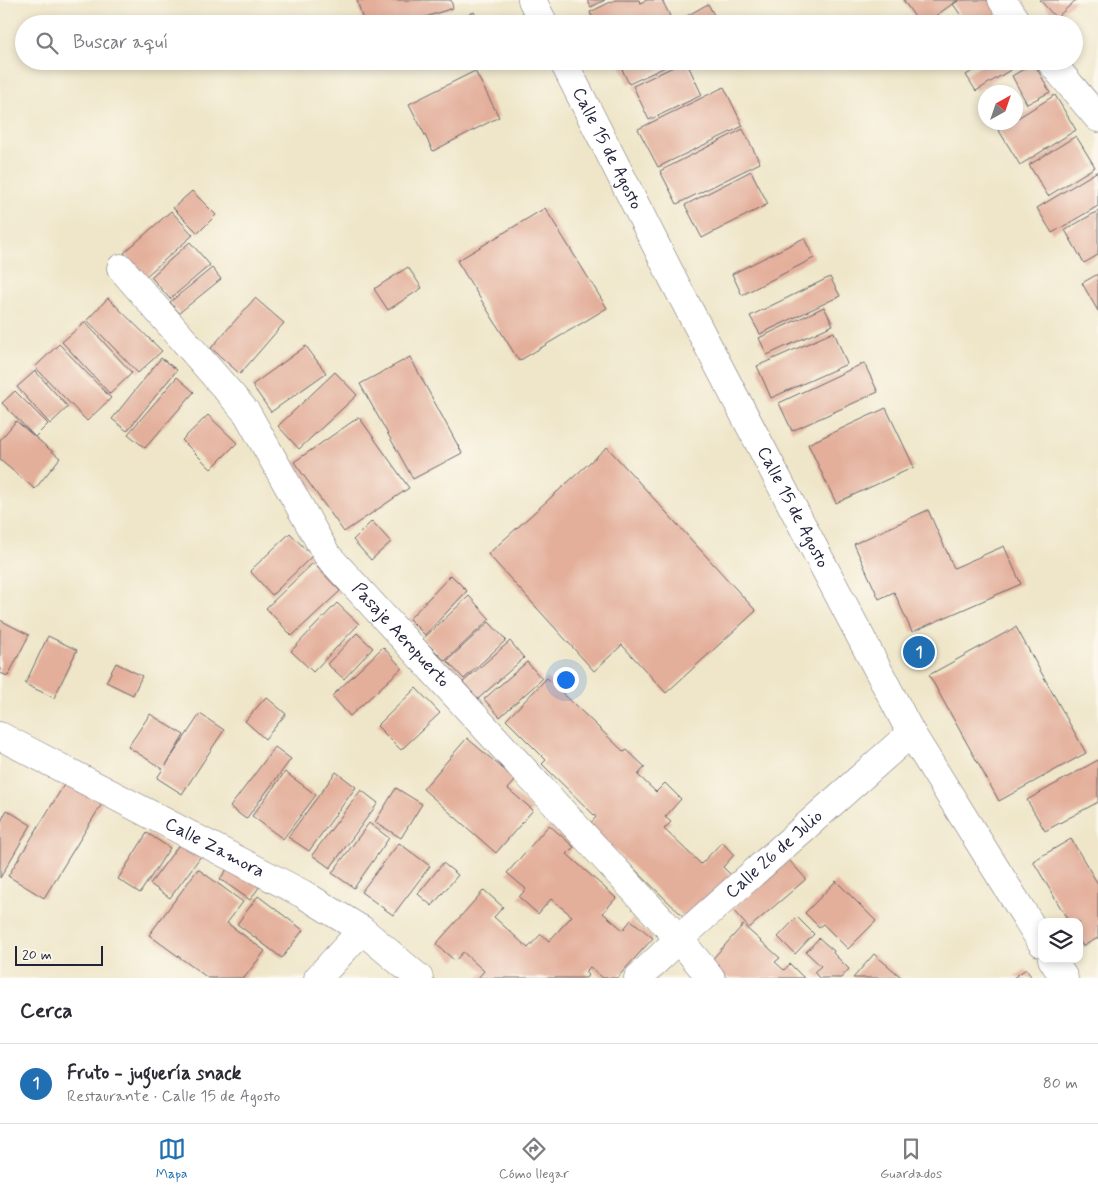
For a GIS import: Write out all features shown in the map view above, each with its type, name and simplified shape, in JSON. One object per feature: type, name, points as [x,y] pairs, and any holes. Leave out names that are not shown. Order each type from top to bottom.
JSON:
[{"type":"street","points":[[532,0],[540,15]]},
{"type":"street","points":[[1002,0],[1012,15]]},
{"type":"street","name":"Calle 15 de Agosto","points":[[568,70],[678,288],[911,733],[1038,937]]},
{"type":"street","points":[[1058,70],[1098,118]]},
{"type":"street","name":"Pasaje Aeropuerto","points":[[121,268],[247,413],[327,555],[679,939],[711,978]]},
{"type":"street","name":"Calle 26 de Julio","points":[[638,978],[679,939],[911,733]]},
{"type":"street","name":"Calle Zamora","points":[[0,736],[303,894],[362,930],[419,978]]},
{"type":"street","points":[[318,978],[362,930]]},
{"type":"street","points":[[1055,963],[1064,978]]},
{"type":"building","points":[[357,0],[451,0],[453,8],[432,15],[361,15]]},
{"type":"building","points":[[587,0],[605,0],[591,7]]},
{"type":"building","points":[[615,0],[639,0],[640,3],[647,0],[662,0],[670,15],[591,15],[590,12]]},
{"type":"building","points":[[903,0],[958,0],[937,15],[914,15]]},
{"type":"building","points":[[960,0],[990,0],[1000,15],[961,15],[953,4]]},
{"type":"building","points":[[1040,0],[1076,0],[1059,15],[1053,15]]},
{"type":"building","points":[[708,4],[714,15],[688,15]]},
{"type":"building","points":[[622,70],[659,70],[629,84]]},
{"type":"building","points":[[667,70],[690,70],[702,95],[649,120],[633,86]]},
{"type":"building","points":[[974,70],[1010,70],[986,85],[978,85],[978,90],[976,91],[966,75]]},
{"type":"building","points":[[1022,70],[1038,70],[1050,92],[1027,104],[1023,97],[1023,85],[1017,85],[1012,76]]},
{"type":"building","points":[[475,71],[499,117],[433,151],[409,104]]},
{"type":"building","points":[[724,87],[743,126],[658,167],[638,129]]},
{"type":"building","points":[[1055,95],[1076,130],[1020,165],[999,130],[1023,130],[1023,115]]},
{"type":"building","points":[[743,129],[760,163],[677,204],[660,171]]},
{"type":"building","points":[[1076,136],[1095,167],[1048,196],[1029,165]]},
{"type":"building","points":[[751,171],[768,204],[702,238],[685,205]]},
{"type":"building","points":[[1098,171],[1098,206],[1052,233],[1037,208]]},
{"type":"building","points":[[192,191],[216,215],[198,233],[173,208]]},
{"type":"building","points":[[545,208],[607,308],[519,361],[457,261]]},
{"type":"building","points":[[171,211],[193,235],[145,277],[124,253]]},
{"type":"building","points":[[1098,211],[1098,255],[1084,263],[1065,230]]},
{"type":"building","points":[[804,238],[814,258],[742,295],[732,274]]},
{"type":"building","points":[[190,242],[210,265],[170,299],[151,277]]},
{"type":"building","points":[[408,267],[422,288],[388,310],[374,289]]},
{"type":"building","points":[[212,268],[221,279],[179,313],[170,302]]},
{"type":"building","points":[[1098,274],[1098,311],[1082,283]]},
{"type":"building","points":[[830,277],[840,296],[760,334],[750,316]]},
{"type":"building","points":[[108,298],[162,351],[138,373],[87,320]]},
{"type":"building","points":[[255,298],[284,323],[240,374],[211,348]]},
{"type":"building","points":[[824,307],[833,325],[767,355],[759,338]]},
{"type":"building","points":[[85,322],[132,373],[110,394],[62,342]]},
{"type":"building","points":[[834,332],[847,364],[771,398],[757,366]]},
{"type":"building","points":[[59,344],[111,398],[87,421],[35,367]]},
{"type":"building","points":[[306,346],[326,373],[271,412],[252,385]]},
{"type":"building","points":[[410,357],[462,453],[413,479],[360,384]]},
{"type":"building","points":[[161,358],[177,370],[127,431],[112,419]]},
{"type":"building","points":[[864,363],[878,392],[792,431],[779,403]]},
{"type":"building","points":[[35,371],[68,407],[50,424],[17,387]]},
{"type":"building","points":[[335,372],[357,395],[299,449],[278,426]]},
{"type":"building","points":[[177,377],[194,392],[145,448],[128,434]]},
{"type":"building","points":[[15,391],[48,424],[35,437],[2,403]]},
{"type":"building","points":[[886,408],[914,467],[836,503],[808,444]]},
{"type":"building","points":[[208,415],[237,443],[211,469],[182,440]]},
{"type":"building","points":[[359,417],[409,488],[344,532],[294,462]]},
{"type":"building","points":[[16,421],[60,458],[35,489],[0,460],[0,440]]},
{"type":"building","points":[[607,447],[756,611],[666,693],[622,645],[594,671],[488,554]]},
{"type":"building","points":[[928,510],[954,568],[1004,546],[1021,584],[912,632],[894,592],[879,599],[854,544]]},
{"type":"building","points":[[372,521],[391,542],[371,560],[353,540]]},
{"type":"building","points":[[290,533],[312,556],[272,595],[250,571]]},
{"type":"building","points":[[313,563],[340,591],[292,636],[266,608]]},
{"type":"building","points":[[451,575],[467,591],[425,635],[409,619]]},
{"type":"building","points":[[469,596],[490,619],[445,661],[423,639]]},
{"type":"building","points":[[337,603],[359,624],[313,672],[291,651]]},
{"type":"building","points":[[0,620],[29,635],[8,676],[0,673]]},
{"type":"building","points":[[489,622],[506,640],[464,679],[447,661]]},
{"type":"building","points":[[1016,627],[1086,753],[999,801],[929,675]]},
{"type":"building","points":[[357,633],[373,648],[344,679],[327,664]]},
{"type":"building","points":[[48,636],[77,650],[54,698],[25,684]]},
{"type":"building","points":[[510,641],[524,658],[478,699],[463,682]]},
{"type":"building","points":[[383,647],[402,668],[350,716],[332,696]]},
{"type":"building","points":[[527,662],[542,679],[500,717],[484,699]]},
{"type":"building","points":[[116,663],[142,676],[133,695],[106,682]]},
{"type":"building","points":[[547,678],[624,752],[627,750],[645,767],[638,775],[656,792],[665,783],[681,799],[665,817],[671,822],[664,829],[701,864],[722,842],[734,855],[723,867],[731,875],[687,920],[589,825],[596,817],[542,764],[546,760],[506,720]]},
{"type":"building","points":[[416,688],[440,713],[401,750],[377,726]]},
{"type":"building","points":[[266,697],[286,714],[265,739],[245,721]]},
{"type":"building","points":[[150,714],[184,735],[166,765],[200,714],[224,730],[182,794],[157,778],[163,769],[128,747]]},
{"type":"building","points":[[467,738],[516,780],[508,789],[533,810],[496,853],[423,789]]},
{"type":"building","points":[[275,747],[291,759],[246,819],[230,807]]},
{"type":"building","points":[[1098,760],[1098,802],[1045,831],[1027,800]]},
{"type":"building","points":[[285,772],[316,795],[283,839],[252,816]]},
{"type":"building","points":[[336,772],[356,787],[309,851],[288,837]]},
{"type":"building","points":[[67,780],[103,802],[44,898],[8,876]]},
{"type":"building","points":[[396,788],[422,804],[401,838],[375,822]]},
{"type":"building","points":[[361,790],[378,803],[330,868],[312,855]]},
{"type":"building","points":[[7,810],[31,825],[0,878],[0,823]]},
{"type":"building","points":[[369,823],[389,838],[354,888],[332,873]]},
{"type":"building","points":[[549,825],[574,847],[567,854],[616,898],[603,913],[623,930],[631,920],[653,938],[617,978],[603,978],[590,967],[585,972],[588,975],[586,978],[478,978],[484,971],[463,952],[455,961],[436,944],[484,890],[503,907],[494,917],[528,948],[541,934],[549,941],[572,916],[551,899],[538,914],[519,897],[526,889],[507,873]]},
{"type":"building","points":[[147,833],[170,848],[140,893],[118,879]]},
{"type":"building","points":[[184,838],[204,852],[170,898],[150,884]]},
{"type":"building","points":[[1071,839],[1098,884],[1098,938],[1083,946],[1083,918],[1067,918],[1033,861]]},
{"type":"building","points":[[399,843],[430,866],[393,915],[361,892]]},
{"type":"building","points":[[789,860],[806,879],[749,928],[732,909]]},
{"type":"building","points":[[233,861],[262,883],[250,900],[220,879]]},
{"type":"building","points":[[443,863],[458,875],[432,906],[418,894]]},
{"type":"building","points":[[198,869],[243,902],[227,923],[265,951],[244,978],[208,978],[149,935]]},
{"type":"building","points":[[836,881],[876,921],[848,949],[823,924],[819,927],[805,913]]},
{"type":"building","points":[[258,896],[303,930],[282,958],[237,924]]},
{"type":"building","points":[[797,917],[814,934],[795,954],[778,937]]},
{"type":"building","points":[[743,925],[780,958],[775,962],[784,970],[790,964],[804,978],[721,978],[707,965]]},
{"type":"building","points":[[819,938],[834,951],[833,953],[849,969],[841,978],[819,978],[814,972],[821,966],[806,952]]},
{"type":"building","points":[[874,954],[893,970],[902,978],[853,978]]},
{"type":"building","points":[[1026,969],[1032,978],[1013,978]]},
{"type":"place","name":"Fruto - juguería snack","points":[[919,652]]}]
